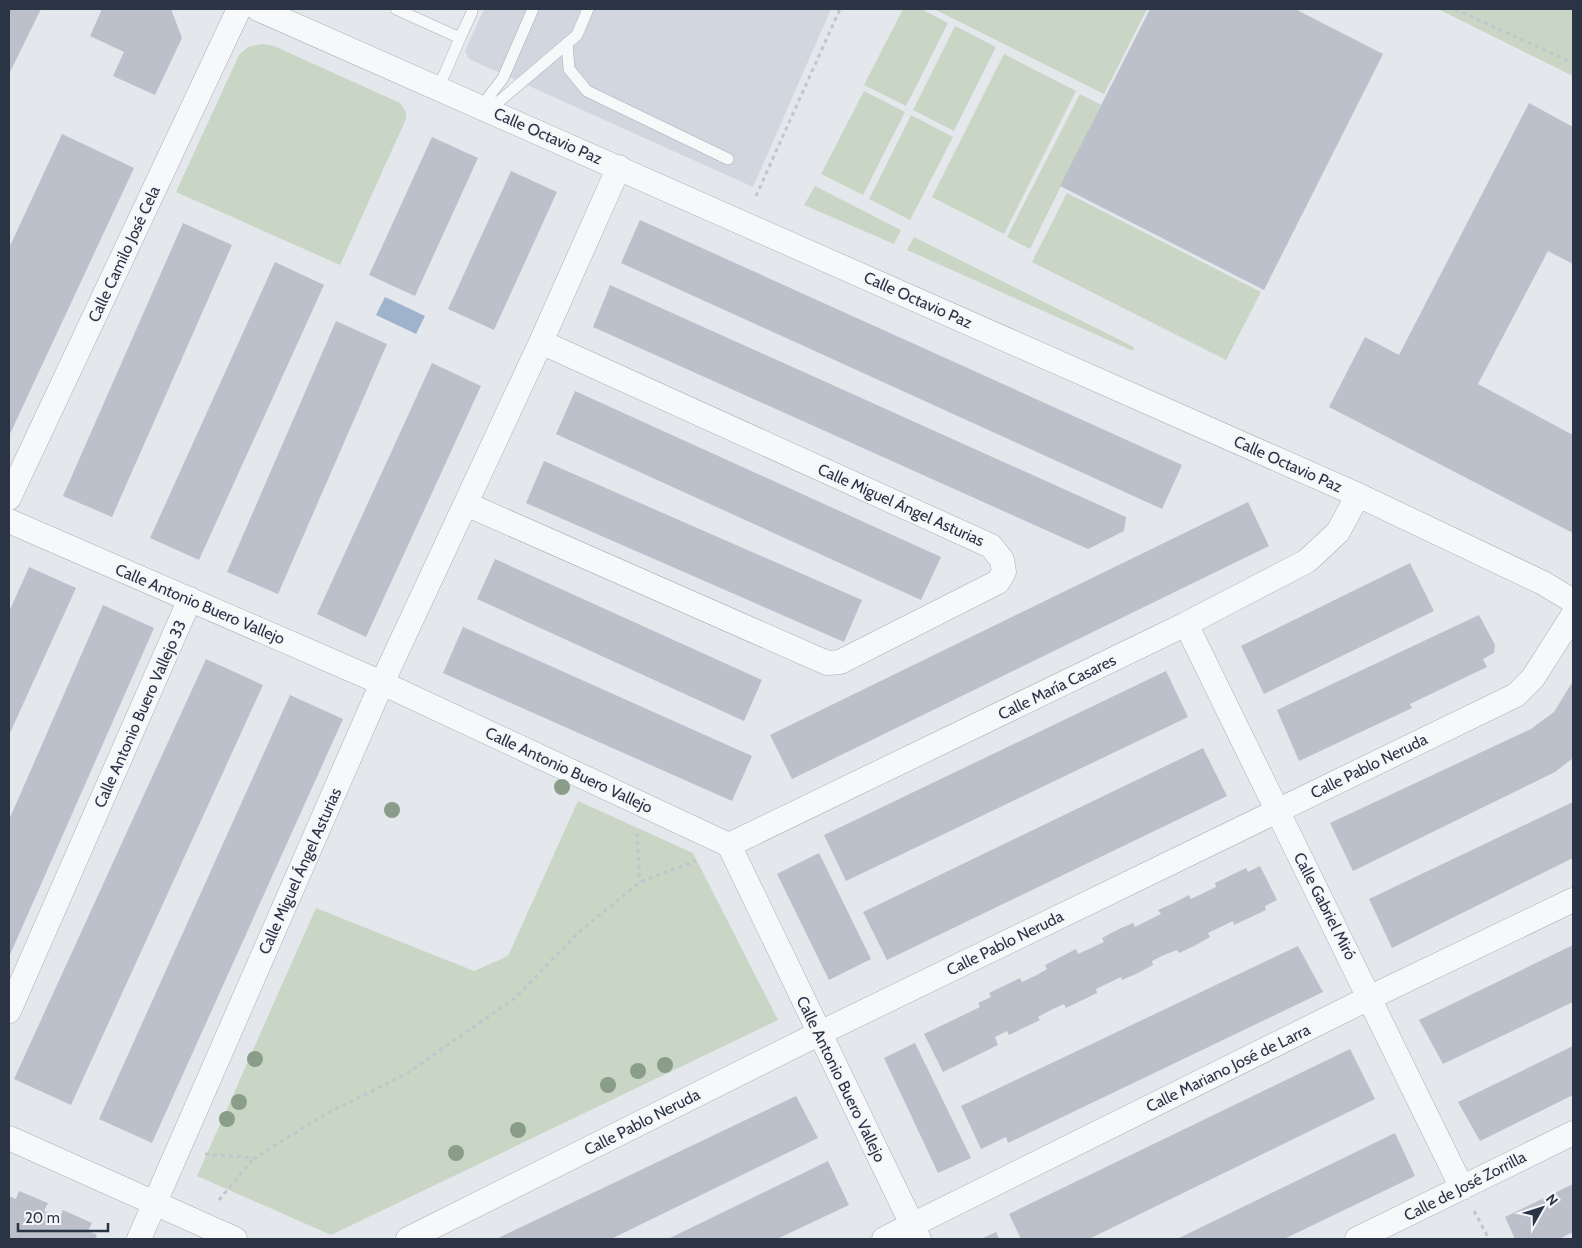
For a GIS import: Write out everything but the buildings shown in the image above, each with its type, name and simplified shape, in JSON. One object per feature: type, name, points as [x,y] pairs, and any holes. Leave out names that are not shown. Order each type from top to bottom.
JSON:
[{"type":"street","name":"Calle Camilo José Cela","points":[[9,498],[239,9]]},
{"type":"street","name":"Calle Octavio Paz","points":[[258,9],[439,87],[1358,495],[1543,582],[1573,600]]},
{"type":"street","name":"Calle Miguel Ángel Asturias","points":[[138,1239],[382,683],[541,342],[619,167]]},
{"type":"street","name":"Calle Miguel Ángel Asturias","points":[[466,504],[827,663],[840,662],[998,582],[1004,572],[1002,560],[991,546],[541,342]]},
{"type":"street","name":"Calle María Casares","points":[[729,846],[1186,624],[1307,561],[1338,532],[1358,495]]},
{"type":"street","name":"Calle Antonio Buero Vallejo","points":[[9,521],[382,683],[729,846],[818,1034],[916,1232]]},
{"type":"street","name":"Calle Antonio Buero Vallejo 33","points":[[9,1011],[190,599]]},
{"type":"street","name":"Calle Pablo Neruda","points":[[408,1239],[818,1034],[1516,695],[1533,678],[1573,615]]},
{"type":"street","name":"Calle Gabriel Miró","points":[[1186,624],[1276,811],[1371,997],[1439,1144],[1462,1188]]},
{"type":"street","name":"Calle Mariano José de Larra","points":[[884,1239],[916,1232],[1371,997],[1573,900]]},
{"type":"street","name":"Calle de José Zorrilla","points":[[1357,1239],[1573,1133]]},
{"type":"street","points":[[9,1138],[235,1239]]},
{"type":"lane","points":[[396,9],[460,38]]},
{"type":"lane","points":[[485,109],[503,78],[533,9]]},
{"type":"lane","points":[[485,109],[577,35],[588,9]]},
{"type":"lane","points":[[439,87],[472,12]]},
{"type":"lane","points":[[567,43],[569,69],[587,91],[728,159]]},
{"type":"path","points":[[756,196],[840,9]]},
{"type":"path","points":[[1455,9],[1573,62]]},
{"type":"path","points":[[637,827],[640,882]]},
{"type":"path","points":[[219,1200],[255,1158],[324,1114],[406,1074],[514,998],[578,932],[640,882],[704,857]]},
{"type":"path","points":[[199,1153],[255,1158]]},
{"type":"path","points":[[1473,1209],[1488,1239]]},
{"type":"shaded area","points":[[484,9],[831,9],[753,187],[469,59],[465,51]]},
{"type":"green space","points":[[903,9],[921,9],[948,23],[906,106],[864,85]]},
{"type":"green space","points":[[934,9],[1147,9],[1104,94]]},
{"type":"green space","points":[[1438,9],[1573,9],[1573,76]]},
{"type":"green space","points":[[955,26],[996,47],[954,131],[913,110]]},
{"type":"green space","points":[[262,44],[274,46],[400,103],[406,112],[406,119],[340,265],[176,192],[239,55],[248,47]]},
{"type":"green space","points":[[1004,54],[1076,91],[1004,234],[932,197]]},
{"type":"green space","points":[[864,91],[905,112],[863,195],[821,174]]},
{"type":"green space","points":[[1080,94],[1101,105],[1030,249],[1007,237]]},
{"type":"green space","points":[[911,115],[953,137],[910,220],[869,199]]},
{"type":"green space","points":[[815,186],[901,230],[894,244],[804,205]]},
{"type":"green space","points":[[1067,193],[1261,292],[1226,360],[1032,262]]},
{"type":"green space","points":[[914,237],[1134,347],[1133,351],[907,250]]},
{"type":"green space","points":[[578,801],[693,853],[778,1020],[331,1235],[197,1176],[316,908],[474,971],[508,956]]},
{"type":"water","points":[[385,297],[425,316],[416,334],[376,315]]}]
